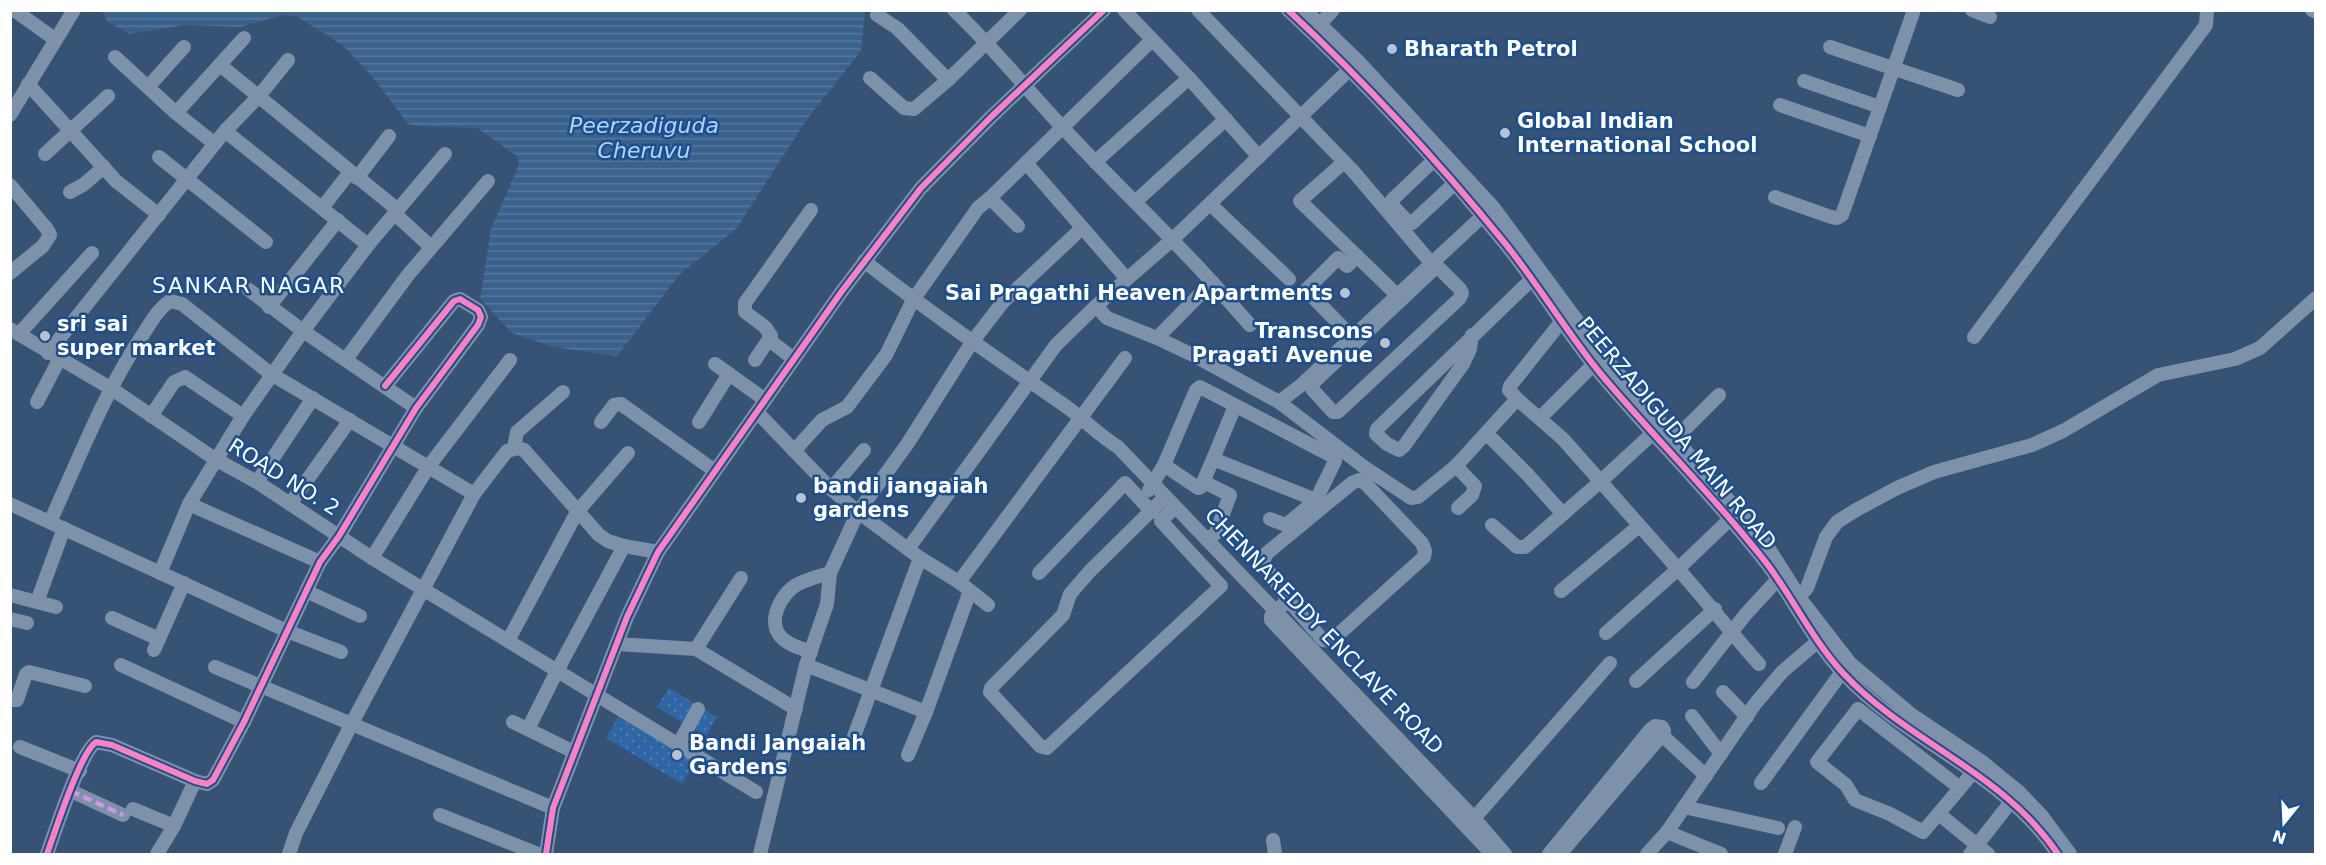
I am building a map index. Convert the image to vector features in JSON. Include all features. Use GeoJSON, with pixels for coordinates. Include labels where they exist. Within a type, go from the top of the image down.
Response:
{"type":"FeatureCollection","features":[{"type":"Feature","properties":{"kind":"street"},"geometry":{"type":"LineString","coordinates":[[14,10],[56,40]]}},
{"type":"Feature","properties":{"kind":"street"},"geometry":{"type":"LineString","coordinates":[[10,115],[74,10]]}},
{"type":"Feature","properties":{"kind":"street"},"geometry":{"type":"LineString","coordinates":[[954,10],[987,41],[1063,129],[1173,240],[1250,325]]}},
{"type":"Feature","properties":{"kind":"street"},"geometry":{"type":"LineString","coordinates":[[870,78],[908,109],[919,106],[1020,10]]}},
{"type":"Feature","properties":{"kind":"street"},"geometry":{"type":"LineString","coordinates":[[546,855],[553,808],[617,644],[658,552],[758,413],[764,399],[864,261],[932,174],[1104,10]]}},
{"type":"Feature","properties":{"kind":"street"},"geometry":{"type":"LineString","coordinates":[[1124,10],[1189,78],[1259,157]]}},
{"type":"Feature","properties":{"kind":"street"},"geometry":{"type":"LineString","coordinates":[[1198,10],[1344,162],[1436,266],[1460,289],[1459,299],[1338,412],[1333,412],[1312,389],[1314,382],[1434,269],[1436,266],[1487,211]]}},
{"type":"Feature","properties":{"kind":"street","name":"PEERZADIGUDA MAIN ROAD"},"geometry":{"type":"LineString","coordinates":[[1305,10],[1358,61],[1487,211],[1604,357],[1764,541],[1799,601],[1817,642],[1842,672],[1897,720],[2041,815],[2070,855]]}},
{"type":"Feature","properties":{"kind":"street"},"geometry":{"type":"LineString","coordinates":[[1319,25],[1333,10]]}},
{"type":"Feature","properties":{"kind":"street"},"geometry":{"type":"LineString","coordinates":[[1775,197],[1837,218],[1842,215],[1914,10]]}},
{"type":"Feature","properties":{"kind":"street"},"geometry":{"type":"LineString","coordinates":[[1972,10],[1990,17]]}},
{"type":"Feature","properties":{"kind":"street"},"geometry":{"type":"LineString","coordinates":[[1974,338],[2206,25],[2207,10]]}},
{"type":"Feature","properties":{"kind":"street","name":"PEERZADIGUDA MAIN ROAD"},"geometry":{"type":"LineString","coordinates":[[1288,11],[1349,70],[1454,184],[1487,211],[1561,322],[1594,364],[1730,519],[1850,663],[1912,715],[1982,761],[2015,796],[2058,855]]}},
{"type":"Feature","properties":{"kind":"street"},"geometry":{"type":"LineString","coordinates":[[877,15],[897,28],[948,80]]}},
{"type":"Feature","properties":{"kind":"street"},"geometry":{"type":"LineString","coordinates":[[176,113],[244,38]]}},
{"type":"Feature","properties":{"kind":"street"},"geometry":{"type":"LineString","coordinates":[[794,451],[822,420],[847,407],[886,355],[913,300],[978,208],[1027,164],[1152,40]]}},
{"type":"Feature","properties":{"kind":"street"},"geometry":{"type":"LineString","coordinates":[[148,87],[184,47]]}},
{"type":"Feature","properties":{"kind":"street"},"geometry":{"type":"LineString","coordinates":[[1830,47],[1958,90]]}},
{"type":"Feature","properties":{"kind":"street"},"geometry":{"type":"LineString","coordinates":[[115,57],[176,113],[215,144]]}},
{"type":"Feature","properties":{"kind":"street"},"geometry":{"type":"LineString","coordinates":[[37,402],[54,356],[225,131],[288,60]]}},
{"type":"Feature","properties":{"kind":"street"},"geometry":{"type":"LineString","coordinates":[[220,65],[354,175],[431,247]]}},
{"type":"Feature","properties":{"kind":"street"},"geometry":{"type":"LineString","coordinates":[[908,549],[1056,345],[1096,306],[1173,240],[1349,70]]}},
{"type":"Feature","properties":{"kind":"street"},"geometry":{"type":"LineString","coordinates":[[1095,162],[1189,78]]}},
{"type":"Feature","properties":{"kind":"street"},"geometry":{"type":"LineString","coordinates":[[1804,81],[1880,107]]}},
{"type":"Feature","properties":{"kind":"street"},"geometry":{"type":"LineString","coordinates":[[27,84],[116,181],[159,216]]}},
{"type":"Feature","properties":{"kind":"street"},"geometry":{"type":"LineString","coordinates":[[45,154],[108,96]]}},
{"type":"Feature","properties":{"kind":"street"},"geometry":{"type":"LineString","coordinates":[[1780,105],[1870,136]]}},
{"type":"Feature","properties":{"kind":"street"},"geometry":{"type":"LineString","coordinates":[[1135,202],[1226,119]]}},
{"type":"Feature","properties":{"kind":"street"},"geometry":{"type":"LineString","coordinates":[[225,131],[368,245]]}},
{"type":"Feature","properties":{"kind":"street"},"geometry":{"type":"LineString","coordinates":[[322,208],[389,136]]}},
{"type":"Feature","properties":{"kind":"street"},"geometry":{"type":"LineString","coordinates":[[160,573],[189,504],[215,459],[271,374],[368,245],[445,154]]}},
{"type":"Feature","properties":{"kind":"street"},"geometry":{"type":"LineString","coordinates":[[159,157],[266,242]]}},
{"type":"Feature","properties":{"kind":"street"},"geometry":{"type":"LineString","coordinates":[[1433,161],[1392,200],[1392,205],[1408,222],[1412,223],[1454,184]]}},
{"type":"Feature","properties":{"kind":"street"},"geometry":{"type":"LineString","coordinates":[[1344,162],[1300,201],[1398,296]]}},
{"type":"Feature","properties":{"kind":"street"},"geometry":{"type":"LineString","coordinates":[[1027,164],[1081,229],[1127,279]]}},
{"type":"Feature","properties":{"kind":"street"},"geometry":{"type":"LineString","coordinates":[[70,192],[83,185],[104,167]]}},
{"type":"Feature","properties":{"kind":"street"},"geometry":{"type":"LineString","coordinates":[[346,359],[408,274],[488,181]]}},
{"type":"Feature","properties":{"kind":"street"},"geometry":{"type":"LineString","coordinates":[[10,185],[50,235],[43,246],[10,273]]}},
{"type":"Feature","properties":{"kind":"street"},"geometry":{"type":"LineString","coordinates":[[990,198],[1018,226]]}},
{"type":"Feature","properties":{"kind":"street"},"geometry":{"type":"LineString","coordinates":[[1210,204],[1289,279]]}},
{"type":"Feature","properties":{"kind":"street"},"geometry":{"type":"LineString","coordinates":[[755,360],[769,340],[769,331],[749,316],[744,308],[745,303],[753,288],[811,210]]}},
{"type":"Feature","properties":{"kind":"street"},"geometry":{"type":"LineString","coordinates":[[269,307],[338,220]]}},
{"type":"Feature","properties":{"kind":"street"},"geometry":{"type":"LineString","coordinates":[[760,855],[808,658],[826,604],[830,573],[858,512],[908,443],[972,342],[1003,302],[1081,229]]}},
{"type":"Feature","properties":{"kind":"street"},"geometry":{"type":"LineString","coordinates":[[15,332],[92,253]]}},
{"type":"Feature","properties":{"kind":"street"},"geometry":{"type":"LineString","coordinates":[[1353,338],[1306,290],[1338,258],[1347,266],[1357,256]]}},
{"type":"Feature","properties":{"kind":"street","name":"CHENNAREDDY ENCLAVE ROAD"},"geometry":{"type":"LineString","coordinates":[[864,261],[913,300],[1082,418],[1108,441],[1112,454],[1151,488],[1164,509],[1238,578],[1470,822],[1505,855]]}},
{"type":"Feature","properties":{"kind":"street"},"geometry":{"type":"LineString","coordinates":[[1279,402],[1300,386],[1398,296],[1436,266]]}},
{"type":"Feature","properties":{"kind":"street"},"geometry":{"type":"LineString","coordinates":[[1472,335],[1470,349],[1463,364],[1404,446],[1399,450],[1387,444],[1376,434],[1377,429],[1472,335],[1532,279]]}},
{"type":"Feature","properties":{"kind":"street"},"geometry":{"type":"LineString","coordinates":[[1157,338],[1212,282]]}},
{"type":"Feature","properties":{"kind":"street"},"geometry":{"type":"LineString","coordinates":[[249,290],[269,307],[416,408]]}},
{"type":"Feature","properties":{"kind":"street"},"geometry":{"type":"LineString","coordinates":[[1799,601],[1807,588],[1826,537],[1837,522],[1856,510],[1934,472],[2014,450],[2053,436],[2102,410],[2158,375],[2235,359],[2260,348],[2316,298]]}},
{"type":"Feature","properties":{"kind":"street"},"geometry":{"type":"LineString","coordinates":[[47,855],[71,791],[93,744],[102,741],[195,781],[207,784],[213,780],[244,722],[321,562],[416,408],[478,325],[480,315],[465,301],[460,299],[454,301],[385,386]]}},
{"type":"Feature","properties":{"kind":"street"},"geometry":{"type":"LineString","coordinates":[[50,522],[112,389],[136,344],[158,312],[170,301],[182,304],[271,374],[474,494]]}},
{"type":"Feature","properties":{"kind":"street"},"geometry":{"type":"LineString","coordinates":[[1096,306],[1107,318],[1197,357],[1279,402],[1364,467],[1411,498],[1418,497],[1456,466],[1517,399]]}},
{"type":"Feature","properties":{"kind":"street"},"geometry":{"type":"LineString","coordinates":[[1561,322],[1509,390],[1540,418],[1601,481],[1714,609],[1732,634],[1759,664]]}},
{"type":"Feature","properties":{"kind":"street","name":"ROAD NO. 2"},"geometry":{"type":"LineString","coordinates":[[15,332],[112,389],[215,459],[257,482],[372,558],[756,792]]}},
{"type":"Feature","properties":{"kind":"street"},"geometry":{"type":"LineString","coordinates":[[769,340],[794,359]]}},
{"type":"Feature","properties":{"kind":"street"},"geometry":{"type":"LineString","coordinates":[[959,582],[1125,358]]}},
{"type":"Feature","properties":{"kind":"street"},"geometry":{"type":"LineString","coordinates":[[372,558],[429,466],[510,360]]}},
{"type":"Feature","properties":{"kind":"street"},"geometry":{"type":"LineString","coordinates":[[715,364],[764,399]]}},
{"type":"Feature","properties":{"kind":"street"},"geometry":{"type":"LineString","coordinates":[[1540,418],[1594,364]]}},
{"type":"Feature","properties":{"kind":"street"},"geometry":{"type":"LineString","coordinates":[[699,422],[729,374]]}},
{"type":"Feature","properties":{"kind":"street"},"geometry":{"type":"LineString","coordinates":[[151,416],[174,382],[186,377],[243,416]]}},
{"type":"Feature","properties":{"kind":"street"},"geometry":{"type":"LineString","coordinates":[[1151,488],[1164,465],[1198,387],[1334,457],[1335,461],[1316,500],[1286,525],[1270,519]]}},
{"type":"Feature","properties":{"kind":"street"},"geometry":{"type":"LineString","coordinates":[[514,448],[517,432],[562,392]]}},
{"type":"Feature","properties":{"kind":"street"},"geometry":{"type":"LineString","coordinates":[[1675,439],[1719,395]]}},
{"type":"Feature","properties":{"kind":"street"},"geometry":{"type":"LineString","coordinates":[[257,482],[313,398]]}},
{"type":"Feature","properties":{"kind":"street"},"geometry":{"type":"LineString","coordinates":[[601,422],[614,405],[621,404],[715,471]]}},
{"type":"Feature","properties":{"kind":"street"},"geometry":{"type":"LineString","coordinates":[[1164,465],[1198,488],[1204,482],[1235,406]]}},
{"type":"Feature","properties":{"kind":"street"},"geometry":{"type":"LineString","coordinates":[[758,413],[831,489],[858,512],[988,604]]}},
{"type":"Feature","properties":{"kind":"street"},"geometry":{"type":"LineString","coordinates":[[290,504],[350,420]]}},
{"type":"Feature","properties":{"kind":"street"},"geometry":{"type":"LineString","coordinates":[[1492,525],[1520,548],[1525,547],[1653,433]]}},
{"type":"Feature","properties":{"kind":"street"},"geometry":{"type":"LineString","coordinates":[[1487,434],[1563,514]]}},
{"type":"Feature","properties":{"kind":"street"},"geometry":{"type":"LineString","coordinates":[[289,855],[296,833],[352,723],[474,494],[507,451],[514,448],[524,450],[599,536],[624,546],[658,552]]}},
{"type":"Feature","properties":{"kind":"street"},"geometry":{"type":"LineString","coordinates":[[831,489],[864,450]]}},
{"type":"Feature","properties":{"kind":"street"},"geometry":{"type":"LineString","coordinates":[[508,641],[577,512],[628,453]]}},
{"type":"Feature","properties":{"kind":"street"},"geometry":{"type":"LineString","coordinates":[[1213,459],[1316,500]]}},
{"type":"Feature","properties":{"kind":"street"},"geometry":{"type":"LineString","coordinates":[[1456,466],[1475,486],[1472,495],[1458,508]]}},
{"type":"Feature","properties":{"kind":"street"},"geometry":{"type":"LineString","coordinates":[[1359,480],[1366,484],[1422,543],[1425,551],[1424,557],[1332,641],[1323,640],[1288,600],[1264,564],[1267,553],[1352,483],[1359,480]]}},
{"type":"Feature","properties":{"kind":"street"},"geometry":{"type":"LineString","coordinates":[[1204,482],[1230,495],[1216,533],[1207,540]]}},
{"type":"Feature","properties":{"kind":"street"},"geometry":{"type":"LineString","coordinates":[[1039,573],[1125,483],[1164,509],[1221,586],[1047,748],[1040,746],[990,692],[991,688],[1063,615],[1070,594],[1090,571],[1164,509]]}},
{"type":"Feature","properties":{"kind":"street"},"geometry":{"type":"LineString","coordinates":[[10,504],[287,631],[341,652]]}},
{"type":"Feature","properties":{"kind":"street"},"geometry":{"type":"LineString","coordinates":[[189,504],[321,562]]}},
{"type":"Feature","properties":{"kind":"street","name":"CHENNAREDDY ENCLAVE ROAD"},"geometry":{"type":"LineString","coordinates":[[1164,509],[1207,540],[1238,578]]}},
{"type":"Feature","properties":{"kind":"street"},"geometry":{"type":"LineString","coordinates":[[1606,633],[1730,519]]}},
{"type":"Feature","properties":{"kind":"street"},"geometry":{"type":"LineString","coordinates":[[1561,591],[1639,526]]}},
{"type":"Feature","properties":{"kind":"street"},"geometry":{"type":"LineString","coordinates":[[37,602],[64,528]]}},
{"type":"Feature","properties":{"kind":"street"},"geometry":{"type":"LineString","coordinates":[[528,729],[624,546]]}},
{"type":"Feature","properties":{"kind":"street"},"geometry":{"type":"LineString","coordinates":[[852,742],[920,558]]}},
{"type":"Feature","properties":{"kind":"street"},"geometry":{"type":"LineString","coordinates":[[830,573],[797,585],[789,590],[779,603],[775,625],[781,637],[808,658],[870,689],[926,712]]}},
{"type":"Feature","properties":{"kind":"street"},"geometry":{"type":"LineString","coordinates":[[696,649],[741,578]]}},
{"type":"Feature","properties":{"kind":"street"},"geometry":{"type":"LineString","coordinates":[[1693,682],[1745,615],[1778,579]]}},
{"type":"Feature","properties":{"kind":"street"},"geometry":{"type":"LineString","coordinates":[[112,618],[156,644],[184,583]]}},
{"type":"Feature","properties":{"kind":"street"},"geometry":{"type":"LineString","coordinates":[[908,755],[970,591]]}},
{"type":"Feature","properties":{"kind":"street"},"geometry":{"type":"LineString","coordinates":[[308,592],[360,616]]}},
{"type":"Feature","properties":{"kind":"street"},"geometry":{"type":"LineString","coordinates":[[10,595],[56,607]]}},
{"type":"Feature","properties":{"kind":"street"},"geometry":{"type":"LineString","coordinates":[[1273,615],[1288,600]]}},
{"type":"Feature","properties":{"kind":"street"},"geometry":{"type":"LineString","coordinates":[[1636,681],[1714,609]]}},
{"type":"Feature","properties":{"kind":"street"},"geometry":{"type":"LineString","coordinates":[[10,619],[27,623]]}},
{"type":"Feature","properties":{"kind":"street"},"geometry":{"type":"LineString","coordinates":[[1647,855],[1667,831],[1747,717],[1782,672],[1817,642]]}},
{"type":"Feature","properties":{"kind":"street"},"geometry":{"type":"LineString","coordinates":[[617,644],[696,649],[796,709]]}},
{"type":"Feature","properties":{"kind":"street"},"geometry":{"type":"LineString","coordinates":[[1470,822],[1610,663]]}},
{"type":"Feature","properties":{"kind":"street"},"geometry":{"type":"LineString","coordinates":[[121,665],[244,722]]}},
{"type":"Feature","properties":{"kind":"street"},"geometry":{"type":"LineString","coordinates":[[215,667],[553,808]]}},
{"type":"Feature","properties":{"kind":"street"},"geometry":{"type":"LineString","coordinates":[[10,700],[17,700],[26,674],[29,672],[85,686]]}},
{"type":"Feature","properties":{"kind":"street"},"geometry":{"type":"LineString","coordinates":[[1761,783],[1842,672]]}},
{"type":"Feature","properties":{"kind":"street"},"geometry":{"type":"LineString","coordinates":[[1723,692],[1747,717]]}},
{"type":"Feature","properties":{"kind":"street"},"geometry":{"type":"LineString","coordinates":[[678,745],[698,709]]}},
{"type":"Feature","properties":{"kind":"street"},"geometry":{"type":"LineString","coordinates":[[1960,788],[1858,709],[1816,762],[1846,785],[1855,800],[1890,814],[1923,832],[1960,788],[1974,771]]}},
{"type":"Feature","properties":{"kind":"street"},"geometry":{"type":"LineString","coordinates":[[1692,716],[1721,754]]}},
{"type":"Feature","properties":{"kind":"street"},"geometry":{"type":"LineString","coordinates":[[513,722],[574,752]]}},
{"type":"Feature","properties":{"kind":"street"},"geometry":{"type":"LineString","coordinates":[[1549,855],[1562,848],[1640,752],[1655,726],[1664,729],[1662,735],[1706,776]]}},
{"type":"Feature","properties":{"kind":"street"},"geometry":{"type":"LineString","coordinates":[[20,747],[80,771]]}},
{"type":"Feature","properties":{"kind":"street"},"geometry":{"type":"LineString","coordinates":[[157,855],[174,826],[195,781]]}},
{"type":"Feature","properties":{"kind":"street"},"geometry":{"type":"LineString","coordinates":[[71,791],[174,826]]}},
{"type":"Feature","properties":{"kind":"street"},"geometry":{"type":"LineString","coordinates":[[1945,819],[1979,852],[2015,796]]}},
{"type":"Feature","properties":{"kind":"street"},"geometry":{"type":"LineString","coordinates":[[1684,807],[1778,828]]}},
{"type":"Feature","properties":{"kind":"street"},"geometry":{"type":"LineString","coordinates":[[440,814],[538,855]]}},
{"type":"Feature","properties":{"kind":"street","name":"CHENNAREDDY ENCLAVE ROAD"},"geometry":{"type":"LineString","coordinates":[[1470,822],[1492,855]]}},
{"type":"Feature","properties":{"kind":"street"},"geometry":{"type":"LineString","coordinates":[[1785,855],[1795,827]]}},
{"type":"Feature","properties":{"kind":"street"},"geometry":{"type":"LineString","coordinates":[[1667,831],[1703,851],[1721,855]]}},
{"type":"Feature","properties":{"kind":"street"},"geometry":{"type":"LineString","coordinates":[[1273,840],[1275,855]]}},
{"type":"Feature","properties":{"kind":"shaded area"},"geometry":{"type":"Polygon","coordinates":[[[669,688],[717,717],[706,736],[657,707],[669,688]]]}},
{"type":"Feature","properties":{"kind":"shaded area"},"geometry":{"type":"Polygon","coordinates":[[[618,717],[695,762],[682,784],[606,738],[618,717]]]}},
{"type":"Feature","properties":{"kind":"water","name":"Peerzadiguda Cheruvu"},"geometry":{"type":"Polygon","coordinates":[[[102,10],[865,11],[861,51],[807,119],[737,228],[679,275],[617,356],[554,347],[512,333],[480,299],[491,229],[519,164],[517,156],[477,128],[408,124],[371,75],[341,44],[296,16],[283,15],[240,27],[185,25],[129,34],[107,21],[102,10]]]}},
{"type":"Feature","properties":{"kind":"marked path"},"geometry":{"type":"LineString","coordinates":[[71,791],[123,815]]}},
{"type":"Feature","properties":{"kind":"cycle path"},"geometry":{"type":"LineString","coordinates":[[546,854],[553,808],[627,617],[658,552],[842,291],[921,188],[991,117],[1104,10]]}},
{"type":"Feature","properties":{"kind":"cycle path"},"geometry":{"type":"LineString","coordinates":[[1288,10],[1373,94],[1479,212],[1516,258],[1600,373],[1765,561],[1816,639],[1843,673],[1869,698],[1896,719],[2010,800],[2035,825],[2058,854]]}},
{"type":"Feature","properties":{"kind":"cycle path"},"geometry":{"type":"LineString","coordinates":[[47,854],[76,776],[96,742],[112,745],[195,781],[207,784],[213,780],[244,722],[320,562],[339,536],[416,408],[478,325],[481,317],[478,310],[460,299],[454,301],[385,386]]}},
{"type":"Feature","properties":{"kind":"place","name":"Bharath Petrol"},"geometry":{"type":"Point","coordinates":[1392,49]}},
{"type":"Feature","properties":{"kind":"place","name":"Global Indian International School"},"geometry":{"type":"Point","coordinates":[1505,133]}},
{"type":"Feature","properties":{"kind":"place","name":"Sai Pragathi Heaven Apartments"},"geometry":{"type":"Point","coordinates":[1345,293]}},
{"type":"Feature","properties":{"kind":"place","name":"sri sai super market"},"geometry":{"type":"Point","coordinates":[45,336]}},
{"type":"Feature","properties":{"kind":"place","name":"Transcons Pragati Avenue"},"geometry":{"type":"Point","coordinates":[1385,343]}},
{"type":"Feature","properties":{"kind":"place","name":"bandi jangaiah gardens"},"geometry":{"type":"Point","coordinates":[801,498]}},
{"type":"Feature","properties":{"kind":"place","name":"Bandi Jangaiah Gardens"},"geometry":{"type":"Point","coordinates":[677,755]}},
{"type":"Feature","properties":{"kind":"district","name":"SANKAR NAGAR"},"geometry":{"type":"Point","coordinates":[249,285]}}]}
